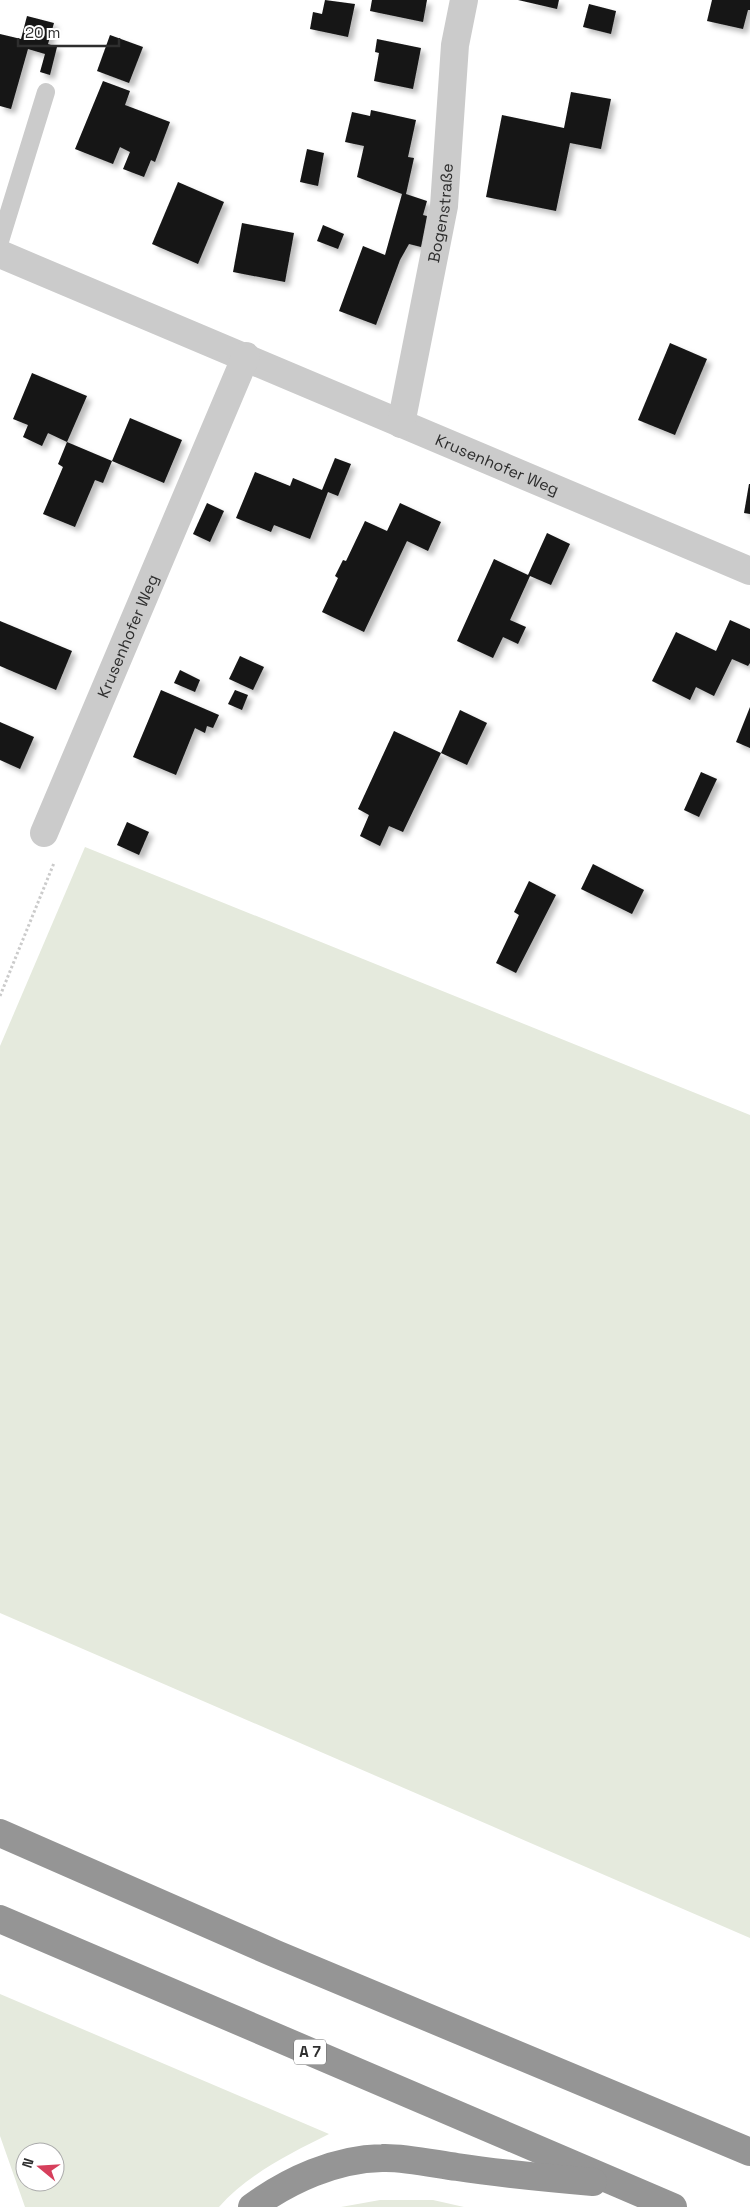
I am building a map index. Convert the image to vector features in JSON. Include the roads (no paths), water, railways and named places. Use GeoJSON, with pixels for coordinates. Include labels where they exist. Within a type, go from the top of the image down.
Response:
{"type":"FeatureCollection","features":[{"type":"Feature","properties":{"kind":"highway"},"geometry":{"type":"LineString","coordinates":[[0,1833],[276,1954],[750,2152]]}},
{"type":"Feature","properties":{"kind":"highway","name":"A 7"},"geometry":{"type":"LineString","coordinates":[[0,1919],[673,2207]]}},
{"type":"Feature","properties":{"kind":"highway"},"geometry":{"type":"LineString","coordinates":[[252,2207],[274,2191],[306,2176],[344,2163],[383,2158],[499,2173],[619,2185]]}},
{"type":"Feature","properties":{"kind":"street","name":"Bogenstraße"},"geometry":{"type":"LineString","coordinates":[[401,424],[444,206],[455,45],[464,0]]}},
{"type":"Feature","properties":{"kind":"street","name":"Krusenhofer Weg"},"geometry":{"type":"LineString","coordinates":[[0,254],[246,356],[401,424],[750,571]]}},
{"type":"Feature","properties":{"kind":"street","name":"Krusenhofer Weg"},"geometry":{"type":"LineString","coordinates":[[44,833],[246,356]]}},
{"type":"Feature","properties":{"kind":"lane"},"geometry":{"type":"LineString","coordinates":[[0,241],[46,92]]}}]}
